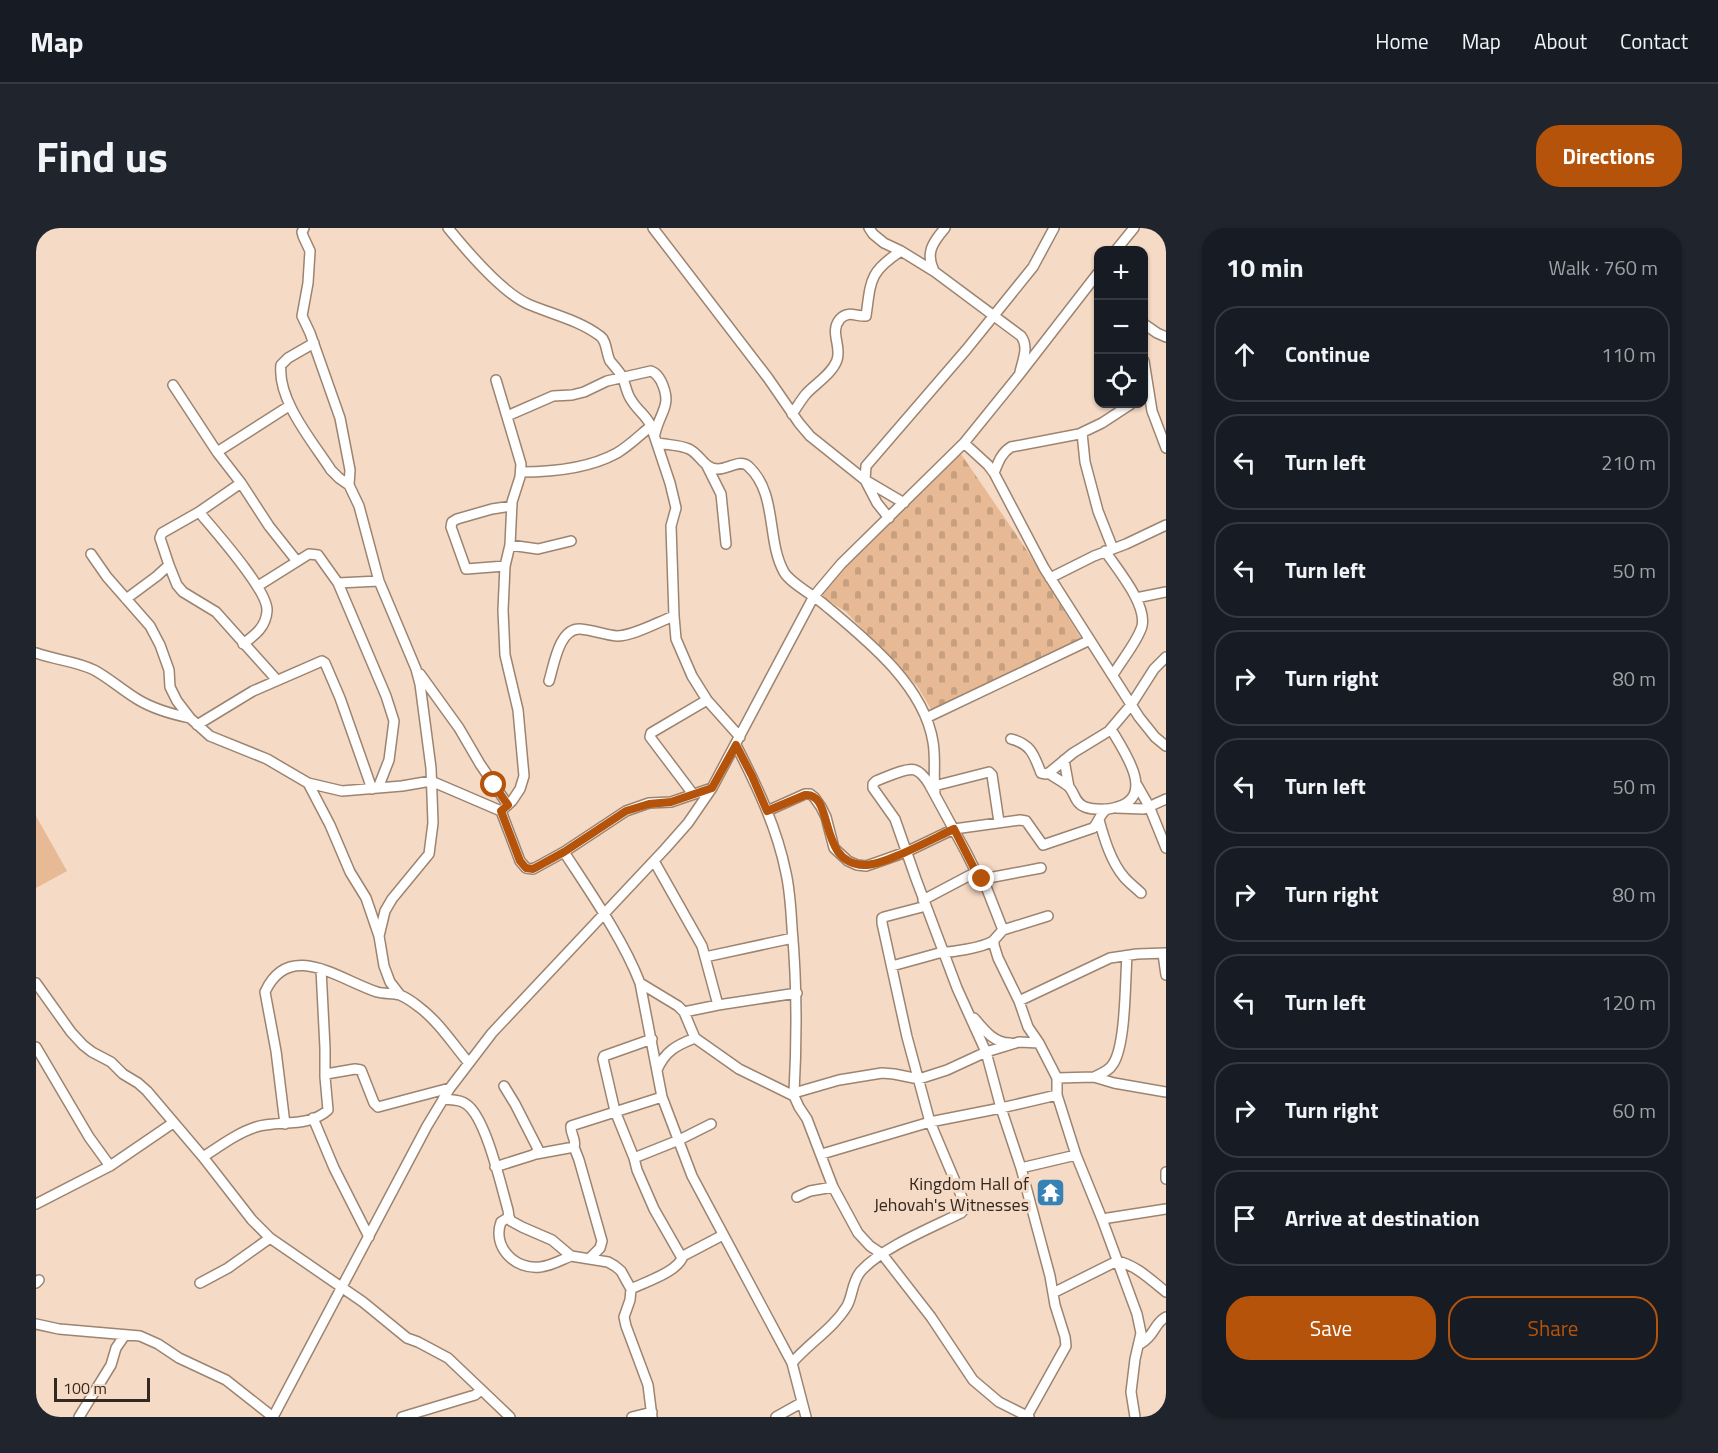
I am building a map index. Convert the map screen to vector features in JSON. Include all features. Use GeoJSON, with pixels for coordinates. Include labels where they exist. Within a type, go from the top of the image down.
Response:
{"type":"FeatureCollection","features":[{"type":"Feature","properties":{"kind":"street"},"geometry":{"type":"LineString","coordinates":[[304,228],[303,236],[310,251],[308,283],[302,316],[314,343],[340,418],[350,470],[349,485],[359,506],[379,581],[416,669],[459,729],[504,808],[520,861],[526,868],[533,869],[564,852],[626,811],[649,804],[671,802],[712,788]]}},
{"type":"Feature","properties":{"kind":"street"},"geometry":{"type":"LineString","coordinates":[[448,228],[502,287],[526,303],[578,323],[601,336],[610,360],[622,376],[629,397],[647,418],[655,435],[676,508],[671,526],[676,639],[692,676],[738,741],[767,811],[786,871],[797,993],[794,1094],[822,1154],[833,1187],[858,1233],[870,1246],[882,1254],[931,1317],[973,1380],[999,1402],[1028,1416],[1066,1346],[1065,1337],[1021,1168],[1001,1108],[986,1052],[957,988],[895,819],[873,788],[876,781],[908,770],[915,770],[935,790],[979,875],[1003,930]]}},
{"type":"Feature","properties":{"kind":"street"},"geometry":{"type":"LineString","coordinates":[[653,228],[810,436],[865,480],[904,503]]}},
{"type":"Feature","properties":{"kind":"street"},"geometry":{"type":"LineString","coordinates":[[869,228],[884,243],[935,272],[1021,336],[1026,343],[1020,375]]}},
{"type":"Feature","properties":{"kind":"street"},"geometry":{"type":"LineString","coordinates":[[935,272],[930,262],[930,255],[935,241],[945,228]]}},
{"type":"Feature","properties":{"kind":"street"},"geometry":{"type":"LineString","coordinates":[[889,518],[877,503],[865,480],[866,466],[1034,267],[1054,228]]}},
{"type":"Feature","properties":{"kind":"street"},"geometry":{"type":"LineString","coordinates":[[1119,246],[1134,228]]}},
{"type":"Feature","properties":{"kind":"street"},"geometry":{"type":"LineString","coordinates":[[792,414],[805,395],[837,360],[834,331],[838,321],[850,314],[866,316],[870,287],[875,272],[901,251]]}},
{"type":"Feature","properties":{"kind":"street"},"geometry":{"type":"LineString","coordinates":[[36,1324],[59,1329],[140,1336],[158,1344],[178,1358],[226,1380],[273,1417],[443,1099],[468,1062],[503,1020],[688,823],[712,788],[814,596],[832,573],[964,443],[1020,375],[1094,278]]}},
{"type":"Feature","properties":{"kind":"street"},"geometry":{"type":"LineString","coordinates":[[1089,285],[1094,289]]}},
{"type":"Feature","properties":{"kind":"street"},"geometry":{"type":"LineString","coordinates":[[1148,327],[1166,337]]}},
{"type":"Feature","properties":{"kind":"street"},"geometry":{"type":"LineString","coordinates":[[314,343],[280,365],[284,393],[289,406],[331,470],[349,485]]}},
{"type":"Feature","properties":{"kind":"street"},"geometry":{"type":"LineString","coordinates":[[507,417],[553,396],[584,392],[622,376],[628,377],[651,371],[658,376],[666,393],[667,399],[655,435],[594,462],[552,472],[520,472]]}},
{"type":"Feature","properties":{"kind":"street"},"geometry":{"type":"LineString","coordinates":[[496,380],[521,464],[512,502],[503,610],[505,655],[518,710],[524,776],[520,789],[504,808]]}},
{"type":"Feature","properties":{"kind":"street"},"geometry":{"type":"LineString","coordinates":[[173,385],[269,526],[296,560]]}},
{"type":"Feature","properties":{"kind":"street"},"geometry":{"type":"LineString","coordinates":[[1148,401],[1166,448]]}},
{"type":"Feature","properties":{"kind":"street"},"geometry":{"type":"LineString","coordinates":[[217,452],[289,406]]}},
{"type":"Feature","properties":{"kind":"street"},"geometry":{"type":"LineString","coordinates":[[994,473],[1002,454],[1011,447],[1082,433],[1125,408]]}},
{"type":"Feature","properties":{"kind":"street"},"geometry":{"type":"LineString","coordinates":[[1082,433],[1085,462],[1109,550],[1136,598],[1142,620],[1141,630],[1113,675]]}},
{"type":"Feature","properties":{"kind":"street"},"geometry":{"type":"LineString","coordinates":[[655,435],[692,450],[707,466],[722,494],[726,544]]}},
{"type":"Feature","properties":{"kind":"street"},"geometry":{"type":"LineString","coordinates":[[964,443],[994,473],[1050,578],[1131,705],[1148,729],[1166,746]]}},
{"type":"Feature","properties":{"kind":"street"},"geometry":{"type":"LineString","coordinates":[[707,466],[718,469],[741,463],[747,465],[766,493],[777,556],[784,573],[867,642],[917,697],[928,717],[934,749],[935,790]]}},
{"type":"Feature","properties":{"kind":"street"},"geometry":{"type":"LineString","coordinates":[[241,483],[160,535],[160,538],[177,585],[183,592],[216,612],[276,680]]}},
{"type":"Feature","properties":{"kind":"street"},"geometry":{"type":"LineString","coordinates":[[505,566],[466,569],[451,527],[452,522],[456,519],[512,506]]}},
{"type":"Feature","properties":{"kind":"street"},"geometry":{"type":"LineString","coordinates":[[199,512],[258,586],[267,604],[267,613],[258,633],[243,644]]}},
{"type":"Feature","properties":{"kind":"street"},"geometry":{"type":"LineString","coordinates":[[1050,578],[1166,525]]}},
{"type":"Feature","properties":{"kind":"street"},"geometry":{"type":"LineString","coordinates":[[510,545],[538,549],[571,541]]}},
{"type":"Feature","properties":{"kind":"street"},"geometry":{"type":"LineString","coordinates":[[91,554],[107,577],[150,626],[169,670],[170,687],[177,701],[189,718],[210,736],[267,759],[308,783],[342,791],[431,781],[504,808]]}},
{"type":"Feature","properties":{"kind":"street"},"geometry":{"type":"LineString","coordinates":[[258,586],[296,560],[309,554],[318,555],[338,583],[386,696],[394,721],[388,760],[375,788]]}},
{"type":"Feature","properties":{"kind":"street"},"geometry":{"type":"LineString","coordinates":[[126,599],[169,565]]}},
{"type":"Feature","properties":{"kind":"street"},"geometry":{"type":"LineString","coordinates":[[338,583],[379,581]]}},
{"type":"Feature","properties":{"kind":"street"},"geometry":{"type":"LineString","coordinates":[[1136,598],[1166,592]]}},
{"type":"Feature","properties":{"kind":"street"},"geometry":{"type":"LineString","coordinates":[[549,681],[561,641],[573,630],[580,629],[619,636],[674,616]]}},
{"type":"Feature","properties":{"kind":"street"},"geometry":{"type":"LineString","coordinates":[[928,717],[1090,640]]}},
{"type":"Feature","properties":{"kind":"street"},"geometry":{"type":"LineString","coordinates":[[36,653],[79,663],[97,671],[157,709],[189,718]]}},
{"type":"Feature","properties":{"kind":"street"},"geometry":{"type":"LineString","coordinates":[[1048,773],[1111,729],[1131,705],[1154,669],[1166,657]]}},
{"type":"Feature","properties":{"kind":"street"},"geometry":{"type":"LineString","coordinates":[[197,725],[253,691],[320,660],[325,663],[375,788]]}},
{"type":"Feature","properties":{"kind":"street"},"geometry":{"type":"LineString","coordinates":[[379,936],[385,911],[392,899],[429,854],[433,824],[431,768],[416,669]]}},
{"type":"Feature","properties":{"kind":"street"},"geometry":{"type":"LineString","coordinates":[[693,794],[650,738],[656,730],[707,700]]}},
{"type":"Feature","properties":{"kind":"street"},"geometry":{"type":"LineString","coordinates":[[767,811],[810,794],[826,817],[834,848],[848,861],[866,866],[906,852],[954,829],[999,822],[1023,820],[1043,845],[1093,828],[1103,811],[1121,806],[1131,799],[1137,789],[1133,769],[1111,729]]}},
{"type":"Feature","properties":{"kind":"street"},"geometry":{"type":"LineString","coordinates":[[1011,739],[1028,747],[1041,773],[1048,773],[1069,787]]}},
{"type":"Feature","properties":{"kind":"street"},"geometry":{"type":"LineString","coordinates":[[1064,760],[1069,787],[1076,801],[1085,807],[1144,809],[1166,799]]}},
{"type":"Feature","properties":{"kind":"street"},"geometry":{"type":"LineString","coordinates":[[935,790],[987,772],[991,773],[999,822]]}},
{"type":"Feature","properties":{"kind":"street"},"geometry":{"type":"LineString","coordinates":[[308,783],[330,825],[350,872],[366,898],[379,936],[384,966],[390,982],[400,996]]}},
{"type":"Feature","properties":{"kind":"street"},"geometry":{"type":"LineString","coordinates":[[1137,785],[1149,806],[1166,848]]}},
{"type":"Feature","properties":{"kind":"street"},"geometry":{"type":"LineString","coordinates":[[1099,820],[1117,867],[1125,879],[1142,893]]}},
{"type":"Feature","properties":{"kind":"street"},"geometry":{"type":"LineString","coordinates":[[564,852],[604,914],[635,970],[652,1039],[662,1097],[692,1176],[792,1363],[806,1417]]}},
{"type":"Feature","properties":{"kind":"street"},"geometry":{"type":"LineString","coordinates":[[654,861],[697,937],[718,1005]]}},
{"type":"Feature","properties":{"kind":"street"},"geometry":{"type":"LineString","coordinates":[[792,1363],[845,1309],[857,1276],[882,1254],[961,1213],[966,1207],[930,1122],[908,1037],[882,918],[925,903],[979,875],[1041,868]]}},
{"type":"Feature","properties":{"kind":"street"},"geometry":{"type":"LineString","coordinates":[[892,966],[966,949],[994,940],[1003,930],[1048,916]]}},
{"type":"Feature","properties":{"kind":"street"},"geometry":{"type":"LineString","coordinates":[[705,957],[793,938]]}},
{"type":"Feature","properties":{"kind":"street"},"geometry":{"type":"LineString","coordinates":[[994,940],[998,958],[1019,1001],[1028,1027],[1058,1078],[1057,1095],[1076,1155],[1137,1314],[1141,1333],[1131,1392],[1136,1417]]}},
{"type":"Feature","properties":{"kind":"street"},"geometry":{"type":"LineString","coordinates":[[1019,1001],[1110,958],[1164,954],[1166,975]]}},
{"type":"Feature","properties":{"kind":"street"},"geometry":{"type":"LineString","coordinates":[[1094,1077],[1108,1070],[1115,1062],[1119,1052],[1127,956]]}},
{"type":"Feature","properties":{"kind":"street"},"geometry":{"type":"LineString","coordinates":[[285,1124],[276,1051],[265,992],[276,975],[287,968],[313,967],[378,992],[400,996],[421,1008],[468,1062]]}},
{"type":"Feature","properties":{"kind":"street"},"geometry":{"type":"LineString","coordinates":[[203,1157],[249,1129],[313,1118],[328,1110],[321,969]]}},
{"type":"Feature","properties":{"kind":"street"},"geometry":{"type":"LineString","coordinates":[[640,983],[671,1001],[684,1012],[695,1038],[739,1069],[794,1094],[839,1080],[882,1073],[919,1079],[947,1071],[986,1052],[1019,1042]]}},
{"type":"Feature","properties":{"kind":"street"},"geometry":{"type":"LineString","coordinates":[[36,984],[83,1045],[111,1062],[123,1074],[138,1083],[203,1157],[252,1220],[270,1238],[379,1314],[407,1338],[448,1358],[510,1417]]}},
{"type":"Feature","properties":{"kind":"street"},"geometry":{"type":"LineString","coordinates":[[957,988],[976,1020],[992,1037],[1003,1043],[1039,1043]]}},
{"type":"Feature","properties":{"kind":"street"},"geometry":{"type":"LineString","coordinates":[[684,1012],[797,993]]}},
{"type":"Feature","properties":{"kind":"street"},"geometry":{"type":"LineString","coordinates":[[657,1070],[666,1054],[674,1047],[695,1038]]}},
{"type":"Feature","properties":{"kind":"street"},"geometry":{"type":"LineString","coordinates":[[652,1039],[604,1056],[615,1111],[637,1170],[651,1204],[682,1258]]}},
{"type":"Feature","properties":{"kind":"street"},"geometry":{"type":"LineString","coordinates":[[36,1047],[89,1137],[110,1166]]}},
{"type":"Feature","properties":{"kind":"street"},"geometry":{"type":"LineString","coordinates":[[326,1074],[360,1070],[374,1103],[378,1107],[450,1088]]}},
{"type":"Feature","properties":{"kind":"street"},"geometry":{"type":"LineString","coordinates":[[1058,1078],[1094,1077],[1166,1092]]}},
{"type":"Feature","properties":{"kind":"street"},"geometry":{"type":"LineString","coordinates":[[504,1086],[537,1146],[536,1154]]}},
{"type":"Feature","properties":{"kind":"street"},"geometry":{"type":"LineString","coordinates":[[822,1154],[930,1122],[1057,1095]]}},
{"type":"Feature","properties":{"kind":"street"},"geometry":{"type":"LineString","coordinates":[[589,1259],[600,1248],[602,1241],[574,1147],[576,1143],[571,1126],[662,1097]]}},
{"type":"Feature","properties":{"kind":"street"},"geometry":{"type":"LineString","coordinates":[[443,1099],[461,1101],[471,1108],[481,1124],[509,1217],[522,1227],[552,1240],[571,1256],[608,1262],[621,1271],[631,1289],[624,1317],[648,1386],[652,1414],[632,1417]]}},
{"type":"Feature","properties":{"kind":"street"},"geometry":{"type":"LineString","coordinates":[[313,1118],[334,1168],[369,1237]]}},
{"type":"Feature","properties":{"kind":"street"},"geometry":{"type":"LineString","coordinates":[[36,1204],[110,1166],[172,1123]]}},
{"type":"Feature","properties":{"kind":"street"},"geometry":{"type":"LineString","coordinates":[[634,1158],[711,1124]]}},
{"type":"Feature","properties":{"kind":"street"},"geometry":{"type":"LineString","coordinates":[[495,1167],[536,1154],[574,1147]]}},
{"type":"Feature","properties":{"kind":"street"},"geometry":{"type":"LineString","coordinates":[[1021,1168],[1076,1155]]}},
{"type":"Feature","properties":{"kind":"street"},"geometry":{"type":"LineString","coordinates":[[1166,1172],[1166,1179]]}},
{"type":"Feature","properties":{"kind":"street"},"geometry":{"type":"LineString","coordinates":[[797,1197],[810,1191],[833,1187]]}},
{"type":"Feature","properties":{"kind":"street"},"geometry":{"type":"LineString","coordinates":[[1102,1219],[1166,1209]]}},
{"type":"Feature","properties":{"kind":"street"},"geometry":{"type":"LineString","coordinates":[[509,1217],[501,1222],[498,1237],[507,1255],[516,1261],[529,1267],[539,1268],[571,1256]]}},
{"type":"Feature","properties":{"kind":"street"},"geometry":{"type":"LineString","coordinates":[[631,1289],[670,1271],[681,1262],[682,1258],[723,1235]]}},
{"type":"Feature","properties":{"kind":"street"},"geometry":{"type":"LineString","coordinates":[[200,1283],[228,1268],[270,1238]]}},
{"type":"Feature","properties":{"kind":"street"},"geometry":{"type":"LineString","coordinates":[[1053,1293],[1117,1261],[1124,1262],[1140,1272],[1166,1292]]}},
{"type":"Feature","properties":{"kind":"street"},"geometry":{"type":"LineString","coordinates":[[1140,1344],[1148,1339],[1159,1322],[1166,1317]]}},
{"type":"Feature","properties":{"kind":"street"},"geometry":{"type":"LineString","coordinates":[[79,1417],[111,1365],[116,1348],[125,1335]]}},
{"type":"Feature","properties":{"kind":"street"},"geometry":{"type":"LineString","coordinates":[[402,1417],[475,1395],[481,1390]]}},
{"type":"Feature","properties":{"kind":"street"},"geometry":{"type":"LineString","coordinates":[[776,1417],[801,1403]]}},
{"type":"Feature","properties":{"kind":"green space"},"geometry":{"type":"Polygon","coordinates":[[[961,454],[1028,552],[1082,640],[932,711],[918,687],[845,611],[825,599],[822,593],[854,558],[961,454]]]}},
{"type":"Feature","properties":{"kind":"green space"},"geometry":{"type":"Polygon","coordinates":[[[36,816],[67,871],[36,888],[36,816]]]}},
{"type":"Feature","properties":{"kind":"place","name":"Kingdom Hall of Jehovah's Witnesses"},"geometry":{"type":"Point","coordinates":[1050,1193]}},
{"type":"Feature","properties":{"kind":"route"},"geometry":{"type":"LineString","coordinates":[[494,785],[508,805],[501,811],[520,861],[526,868],[533,869],[564,852],[626,811],[649,804],[671,802],[712,788],[736,745],[767,811],[810,794],[826,817],[834,848],[848,861],[866,866],[906,852],[954,829],[970,862],[982,879]]}}]}
